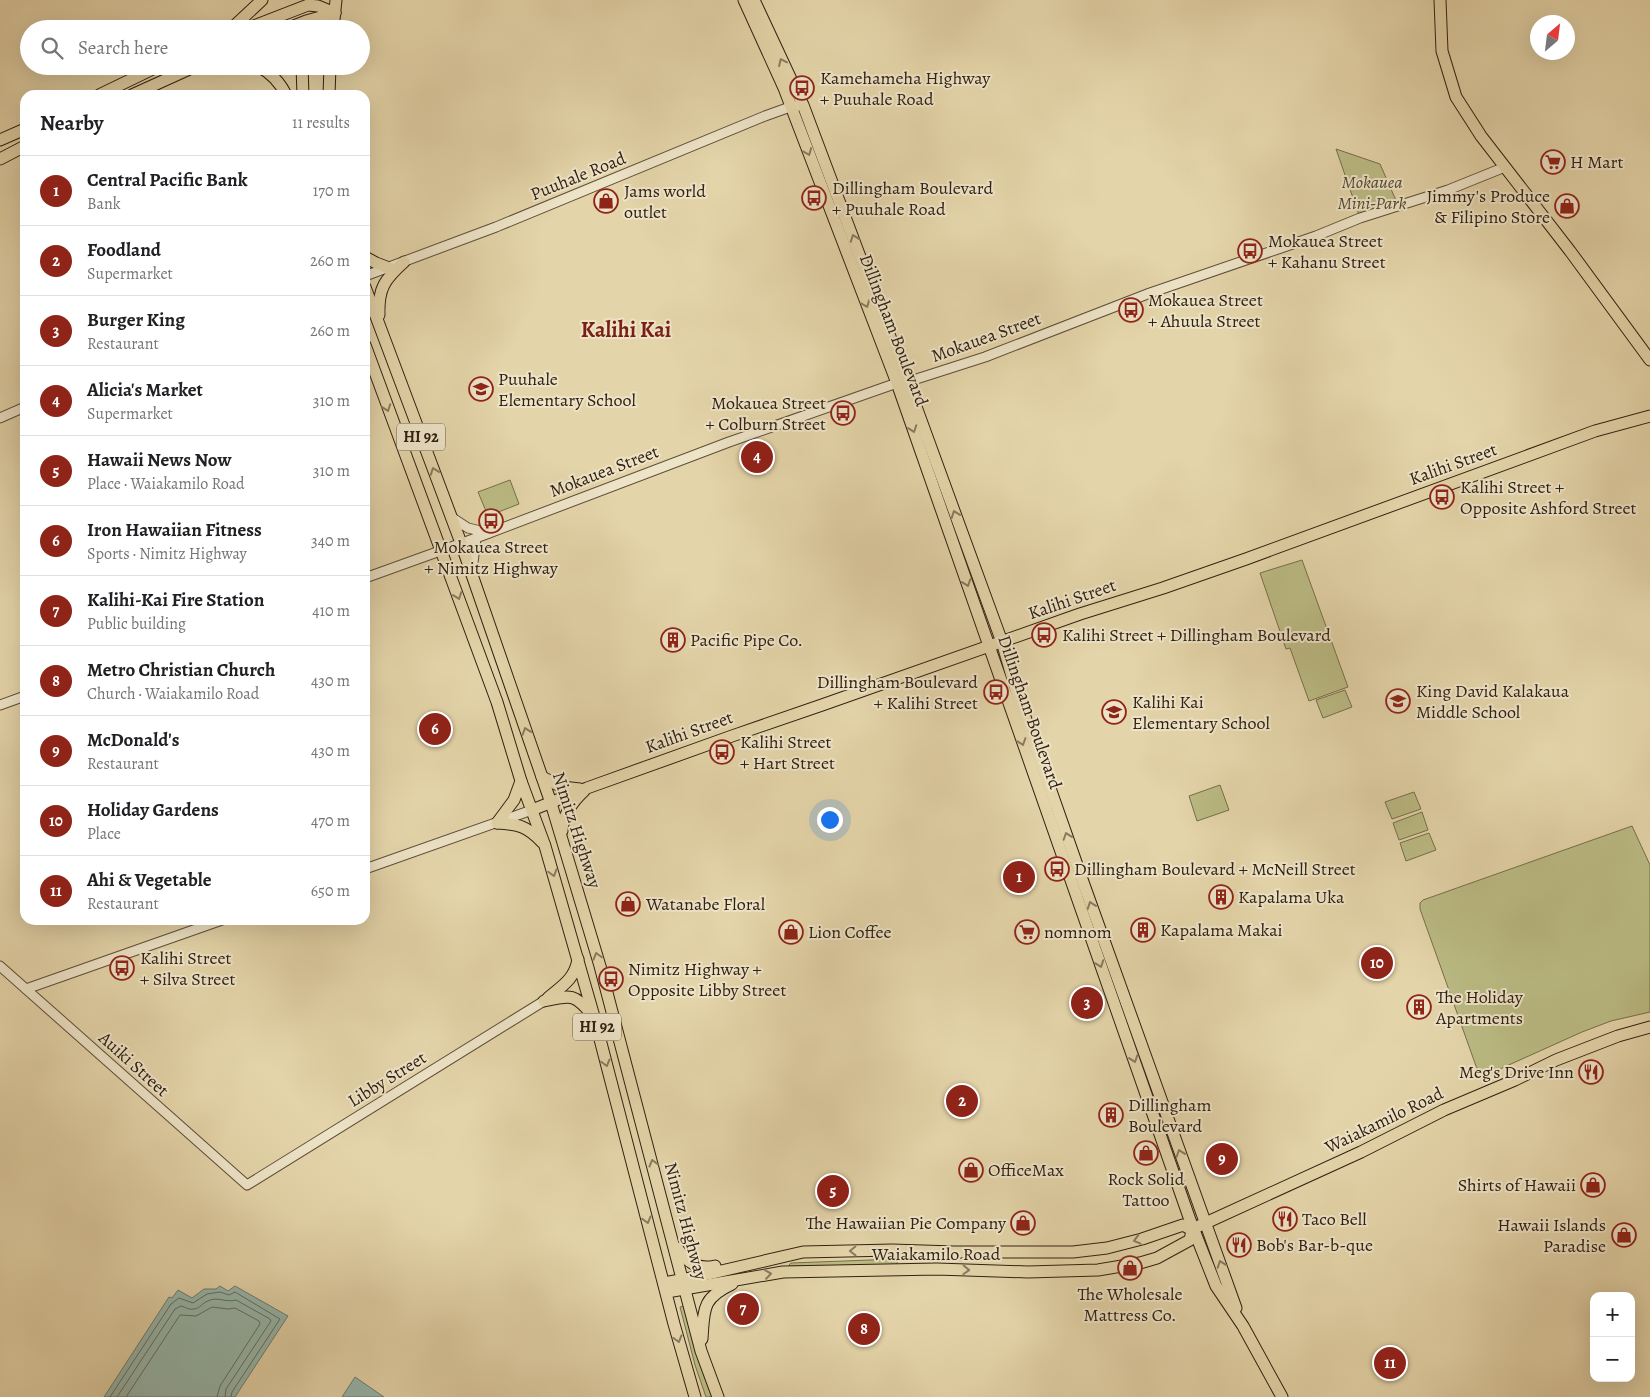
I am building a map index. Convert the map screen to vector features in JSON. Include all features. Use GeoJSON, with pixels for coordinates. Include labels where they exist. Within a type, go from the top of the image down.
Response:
{"type":"FeatureCollection","features":[{"type":"Feature","properties":{"kind":"main road"},"geometry":{"type":"LineString","coordinates":[[240,20],[262,0]]}},
{"type":"Feature","properties":{"kind":"main road"},"geometry":{"type":"LineString","coordinates":[[334,20],[336,0]]}},
{"type":"Feature","properties":{"kind":"main road","name":"Dillingham Boulevard"},"geometry":{"type":"LineString","coordinates":[[744,0],[790,107],[902,383],[1002,642],[1024,714],[1242,1326]]}},
{"type":"Feature","properties":{"kind":"main road","name":"Dillingham Boulevard"},"geometry":{"type":"LineString","coordinates":[[754,0],[803,105],[902,383],[1056,842],[1193,1229],[1216,1286],[1242,1326],[1282,1397]]}},
{"type":"Feature","properties":{"kind":"main road"},"geometry":{"type":"LineString","coordinates":[[1440,0],[1442,51],[1456,97],[1468,117],[1570,250],[1650,360]]}},
{"type":"Feature","properties":{"kind":"main road"},"geometry":{"type":"LineString","coordinates":[[267,20],[308,2],[335,13]]}},
{"type":"Feature","properties":{"kind":"main road"},"geometry":{"type":"LineString","coordinates":[[306,20],[308,2]]}},
{"type":"Feature","properties":{"kind":"main road"},"geometry":{"type":"LineString","coordinates":[[318,20],[335,13]]}},
{"type":"Feature","properties":{"kind":"main road"},"geometry":{"type":"LineString","coordinates":[[109,90],[140,75]]}},
{"type":"Feature","properties":{"kind":"main road"},"geometry":{"type":"LineString","coordinates":[[143,90],[176,75]]}},
{"type":"Feature","properties":{"kind":"main road"},"geometry":{"type":"LineString","coordinates":[[271,75],[277,80],[283,90]]}},
{"type":"Feature","properties":{"kind":"main road"},"geometry":{"type":"LineString","coordinates":[[302,75],[303,90]]}},
{"type":"Feature","properties":{"kind":"main road"},"geometry":{"type":"LineString","coordinates":[[329,90],[330,75]]}},
{"type":"Feature","properties":{"kind":"main road"},"geometry":{"type":"LineString","coordinates":[[0,140],[20,131]]}},
{"type":"Feature","properties":{"kind":"main road"},"geometry":{"type":"LineString","coordinates":[[0,159],[20,149]]}},
{"type":"Feature","properties":{"kind":"main road"},"geometry":{"type":"LineString","coordinates":[[370,259],[389,268]]}},
{"type":"Feature","properties":{"kind":"main road"},"geometry":{"type":"LineString","coordinates":[[379,324],[378,300],[382,286],[392,272],[404,262]]}},
{"type":"Feature","properties":{"kind":"main road","name":"Nimitz Highway"},"geometry":{"type":"LineString","coordinates":[[370,300],[461,543],[562,836],[600,966],[685,1284],[701,1351],[718,1397]]}},
{"type":"Feature","properties":{"kind":"main road","name":"Nimitz Highway"},"geometry":{"type":"LineString","coordinates":[[370,360],[497,702],[545,846],[595,1020],[666,1287],[674,1324],[695,1397]]}},
{"type":"Feature","properties":{"kind":"main road","name":"Kalihi Street"},"geometry":{"type":"LineString","coordinates":[[532,810],[587,788],[989,645],[1246,559],[1595,431],[1650,416]]}},
{"type":"Feature","properties":{"kind":"main road"},"geometry":{"type":"LineString","coordinates":[[542,777],[562,787],[571,789],[587,788]]}},
{"type":"Feature","properties":{"kind":"main road"},"geometry":{"type":"LineString","coordinates":[[497,823],[514,800],[522,781]]}},
{"type":"Feature","properties":{"kind":"main road"},"geometry":{"type":"LineString","coordinates":[[562,836],[562,822],[565,815],[587,788]]}},
{"type":"Feature","properties":{"kind":"main road"},"geometry":{"type":"LineString","coordinates":[[497,823],[514,824],[524,827],[533,832],[545,846]]}},
{"type":"Feature","properties":{"kind":"main road"},"geometry":{"type":"LineString","coordinates":[[544,1001],[571,978],[577,970],[578,958]]}},
{"type":"Feature","properties":{"kind":"main road"},"geometry":{"type":"LineString","coordinates":[[544,1001],[564,996],[569,997],[584,1004],[595,1020]]}},
{"type":"Feature","properties":{"kind":"main road","name":"Waiakamilo Road"},"geometry":{"type":"LineString","coordinates":[[685,1284],[748,1264],[803,1252],[892,1250],[1073,1252],[1108,1248],[1183,1225],[1193,1229],[1361,1152],[1444,1110],[1515,1080],[1556,1060],[1618,1036],[1650,1027]]}},
{"type":"Feature","properties":{"kind":"main road","name":"Waiakamilo Road"},"geometry":{"type":"LineString","coordinates":[[666,1287],[783,1272],[937,1269],[1028,1272],[1098,1270],[1140,1263],[1157,1258],[1190,1240],[1193,1229]]}},
{"type":"Feature","properties":{"kind":"main road"},"geometry":{"type":"LineString","coordinates":[[674,1244],[685,1258],[702,1268],[727,1263],[748,1264]]}},
{"type":"Feature","properties":{"kind":"main road"},"geometry":{"type":"LineString","coordinates":[[701,1351],[704,1310],[711,1298],[721,1289],[747,1277]]}},
{"type":"Feature","properties":{"kind":"street","name":"Puuhale Road"},"geometry":{"type":"LineString","coordinates":[[370,274],[790,107],[803,105]]}},
{"type":"Feature","properties":{"kind":"street","name":"Mokauea Street"},"geometry":{"type":"LineString","coordinates":[[370,576],[729,442],[985,357],[1150,293],[1316,236],[1360,218],[1448,190],[1505,166]]}},
{"type":"Feature","properties":{"kind":"street"},"geometry":{"type":"LineString","coordinates":[[0,418],[20,409]]}},
{"type":"Feature","properties":{"kind":"street"},"geometry":{"type":"LineString","coordinates":[[451,517],[468,528],[489,533]]}},
{"type":"Feature","properties":{"kind":"street"},"geometry":{"type":"LineString","coordinates":[[472,574],[472,558],[476,538]]}},
{"type":"Feature","properties":{"kind":"street"},"geometry":{"type":"LineString","coordinates":[[0,705],[20,698]]}},
{"type":"Feature","properties":{"kind":"street","name":"Kalihi Street"},"geometry":{"type":"LineString","coordinates":[[370,867],[532,810]]}},
{"type":"Feature","properties":{"kind":"street"},"geometry":{"type":"LineString","coordinates":[[26,989],[208,925]]}},
{"type":"Feature","properties":{"kind":"street","name":"Auiki Street"},"geometry":{"type":"LineString","coordinates":[[0,966],[247,1185]]}},
{"type":"Feature","properties":{"kind":"street","name":"Libby Street"},"geometry":{"type":"LineString","coordinates":[[247,1185],[544,1001]]}},
{"type":"Feature","properties":{"kind":"green space","name":"Mokauea Mini-Park"},"geometry":{"type":"Polygon","coordinates":[[[1336,149],[1380,164],[1398,205],[1360,218],[1336,149]]]}},
{"type":"Feature","properties":{"kind":"green space"},"geometry":{"type":"Polygon","coordinates":[[[510,480],[519,504],[488,516],[478,492],[510,480]]]}},
{"type":"Feature","properties":{"kind":"green space"},"geometry":{"type":"Polygon","coordinates":[[[1302,560],[1348,687],[1309,701],[1290,648],[1286,649],[1260,573],[1302,560]]]}},
{"type":"Feature","properties":{"kind":"green space"},"geometry":{"type":"Polygon","coordinates":[[[1345,690],[1352,707],[1323,718],[1316,700],[1345,690]]]}},
{"type":"Feature","properties":{"kind":"green space"},"geometry":{"type":"Polygon","coordinates":[[[1220,785],[1229,810],[1197,821],[1189,796],[1220,785]]]}},
{"type":"Feature","properties":{"kind":"green space"},"geometry":{"type":"Polygon","coordinates":[[[1414,792],[1421,809],[1392,819],[1385,802],[1414,792]]]}},
{"type":"Feature","properties":{"kind":"green space"},"geometry":{"type":"Polygon","coordinates":[[[1422,812],[1428,830],[1399,840],[1393,823],[1422,812]]]}},
{"type":"Feature","properties":{"kind":"green space"},"geometry":{"type":"Polygon","coordinates":[[[1632,826],[1650,865],[1650,1012],[1611,1021],[1491,1073],[1482,1073],[1476,1066],[1420,909],[1420,903],[1423,900],[1632,826]]]}},
{"type":"Feature","properties":{"kind":"green space"},"geometry":{"type":"Polygon","coordinates":[[[1429,833],[1436,850],[1406,861],[1400,843],[1429,833]]]}},
{"type":"Feature","properties":{"kind":"green space"},"geometry":{"type":"Polygon","coordinates":[[[896,1259],[898,1261],[896,1265],[789,1266],[791,1263],[896,1259]]]}},
{"type":"Feature","properties":{"kind":"green space"},"geometry":{"type":"Polygon","coordinates":[[[685,1306],[699,1362],[712,1397],[706,1397],[695,1365],[680,1307],[685,1306]]]}},
{"type":"Feature","properties":{"kind":"water"},"geometry":{"type":"Polygon","coordinates":[[[220,1286],[228,1291],[235,1286],[288,1316],[235,1397],[104,1397],[169,1297],[172,1298],[178,1290],[192,1298],[204,1289],[216,1289],[220,1286]]]}},
{"type":"Feature","properties":{"kind":"water"},"geometry":{"type":"Polygon","coordinates":[[[355,1377],[384,1397],[342,1397],[355,1377]]]}},
{"type":"Feature","properties":{"kind":"place","name":"Kamehameha Highway + Puuhale Road"},"geometry":{"type":"Point","coordinates":[802,88]}},
{"type":"Feature","properties":{"kind":"place","name":"H Mart"},"geometry":{"type":"Point","coordinates":[1553,162]}},
{"type":"Feature","properties":{"kind":"place","name":"Dillingham Boulevard + Puuhale Road"},"geometry":{"type":"Point","coordinates":[814,198]}},
{"type":"Feature","properties":{"kind":"place","name":"Jams world outlet"},"geometry":{"type":"Point","coordinates":[606,201]}},
{"type":"Feature","properties":{"kind":"place","name":"Jimmy's Produce & Filipino Store"},"geometry":{"type":"Point","coordinates":[1567,206]}},
{"type":"Feature","properties":{"kind":"place","name":"Mokauea Street + Kahanu Street"},"geometry":{"type":"Point","coordinates":[1250,251]}},
{"type":"Feature","properties":{"kind":"place","name":"Mokauea Street + Ahuula Street"},"geometry":{"type":"Point","coordinates":[1131,310]}},
{"type":"Feature","properties":{"kind":"place","name":"Puuhale Elementary School"},"geometry":{"type":"Point","coordinates":[481,389]}},
{"type":"Feature","properties":{"kind":"place","name":"Mokauea Street + Colburn Street"},"geometry":{"type":"Point","coordinates":[843,413]}},
{"type":"Feature","properties":{"kind":"place","name":"Alicia's Market"},"geometry":{"type":"Point","coordinates":[757,457]}},
{"type":"Feature","properties":{"kind":"place","name":"Kalihi Street + Opposite Ashford Street"},"geometry":{"type":"Point","coordinates":[1442,497]}},
{"type":"Feature","properties":{"kind":"place","name":"Mokauea Street + Nimitz Highway"},"geometry":{"type":"Point","coordinates":[491,521]}},
{"type":"Feature","properties":{"kind":"place","name":"Kalihi Street + Dillingham Boulevard"},"geometry":{"type":"Point","coordinates":[1044,635]}},
{"type":"Feature","properties":{"kind":"place","name":"Pacific Pipe Co."},"geometry":{"type":"Point","coordinates":[673,640]}},
{"type":"Feature","properties":{"kind":"place","name":"Dillingham Boulevard + Kalihi Street"},"geometry":{"type":"Point","coordinates":[996,692]}},
{"type":"Feature","properties":{"kind":"place","name":"King David Kalakaua Middle School"},"geometry":{"type":"Point","coordinates":[1398,701]}},
{"type":"Feature","properties":{"kind":"place","name":"Kalihi Kai Elementary School"},"geometry":{"type":"Point","coordinates":[1114,712]}},
{"type":"Feature","properties":{"kind":"place","name":"Iron Hawaiian Fitness"},"geometry":{"type":"Point","coordinates":[435,729]}},
{"type":"Feature","properties":{"kind":"place","name":"Kalihi Street + Hart Street"},"geometry":{"type":"Point","coordinates":[722,752]}},
{"type":"Feature","properties":{"kind":"place","name":"Dillingham Boulevard + McNeill Street"},"geometry":{"type":"Point","coordinates":[1057,869]}},
{"type":"Feature","properties":{"kind":"place","name":"Central Pacific Bank"},"geometry":{"type":"Point","coordinates":[1019,877]}},
{"type":"Feature","properties":{"kind":"place","name":"Kapalama Uka"},"geometry":{"type":"Point","coordinates":[1221,897]}},
{"type":"Feature","properties":{"kind":"place","name":"Watanabe Floral"},"geometry":{"type":"Point","coordinates":[628,904]}},
{"type":"Feature","properties":{"kind":"place","name":"Kapalama Makai"},"geometry":{"type":"Point","coordinates":[1143,930]}},
{"type":"Feature","properties":{"kind":"place","name":"Lion Coffee"},"geometry":{"type":"Point","coordinates":[791,932]}},
{"type":"Feature","properties":{"kind":"place","name":"nomnom"},"geometry":{"type":"Point","coordinates":[1027,932]}},
{"type":"Feature","properties":{"kind":"place","name":"Holiday Gardens"},"geometry":{"type":"Point","coordinates":[1377,963]}},
{"type":"Feature","properties":{"kind":"place","name":"Kalihi Street + Silva Street"},"geometry":{"type":"Point","coordinates":[122,968]}},
{"type":"Feature","properties":{"kind":"place","name":"Nimitz Highway + Opposite Libby Street"},"geometry":{"type":"Point","coordinates":[611,979]}},
{"type":"Feature","properties":{"kind":"place","name":"Burger King"},"geometry":{"type":"Point","coordinates":[1087,1003]}},
{"type":"Feature","properties":{"kind":"place","name":"The Holiday Apartments"},"geometry":{"type":"Point","coordinates":[1419,1007]}},
{"type":"Feature","properties":{"kind":"place","name":"Meg's Drive Inn"},"geometry":{"type":"Point","coordinates":[1591,1072]}},
{"type":"Feature","properties":{"kind":"place","name":"Foodland"},"geometry":{"type":"Point","coordinates":[962,1101]}},
{"type":"Feature","properties":{"kind":"place","name":"Dillingham Boulevard"},"geometry":{"type":"Point","coordinates":[1111,1115]}},
{"type":"Feature","properties":{"kind":"place","name":"Rock Solid Tattoo"},"geometry":{"type":"Point","coordinates":[1146,1153]}},
{"type":"Feature","properties":{"kind":"place","name":"McDonald's"},"geometry":{"type":"Point","coordinates":[1222,1159]}},
{"type":"Feature","properties":{"kind":"place","name":"OfficeMax"},"geometry":{"type":"Point","coordinates":[971,1170]}},
{"type":"Feature","properties":{"kind":"place","name":"Shirts of Hawaii"},"geometry":{"type":"Point","coordinates":[1593,1185]}},
{"type":"Feature","properties":{"kind":"place","name":"Hawaii News Now"},"geometry":{"type":"Point","coordinates":[833,1191]}},
{"type":"Feature","properties":{"kind":"place","name":"Taco Bell"},"geometry":{"type":"Point","coordinates":[1285,1219]}},
{"type":"Feature","properties":{"kind":"place","name":"The Hawaiian Pie Company"},"geometry":{"type":"Point","coordinates":[1023,1223]}},
{"type":"Feature","properties":{"kind":"place","name":"Hawaii Islands Paradise"},"geometry":{"type":"Point","coordinates":[1624,1235]}},
{"type":"Feature","properties":{"kind":"place","name":"Bob's Bar-b-que"},"geometry":{"type":"Point","coordinates":[1239,1245]}},
{"type":"Feature","properties":{"kind":"place","name":"The Wholesale Mattress Co."},"geometry":{"type":"Point","coordinates":[1130,1268]}},
{"type":"Feature","properties":{"kind":"place","name":"Kalihi-Kai Fire Station"},"geometry":{"type":"Point","coordinates":[743,1309]}},
{"type":"Feature","properties":{"kind":"place","name":"Metro Christian Church"},"geometry":{"type":"Point","coordinates":[864,1329]}},
{"type":"Feature","properties":{"kind":"place","name":"Ahi & Vegetable"},"geometry":{"type":"Point","coordinates":[1390,1363]}},
{"type":"Feature","properties":{"kind":"district","name":"Kalihi Kai"},"geometry":{"type":"Point","coordinates":[626,330]}}]}
